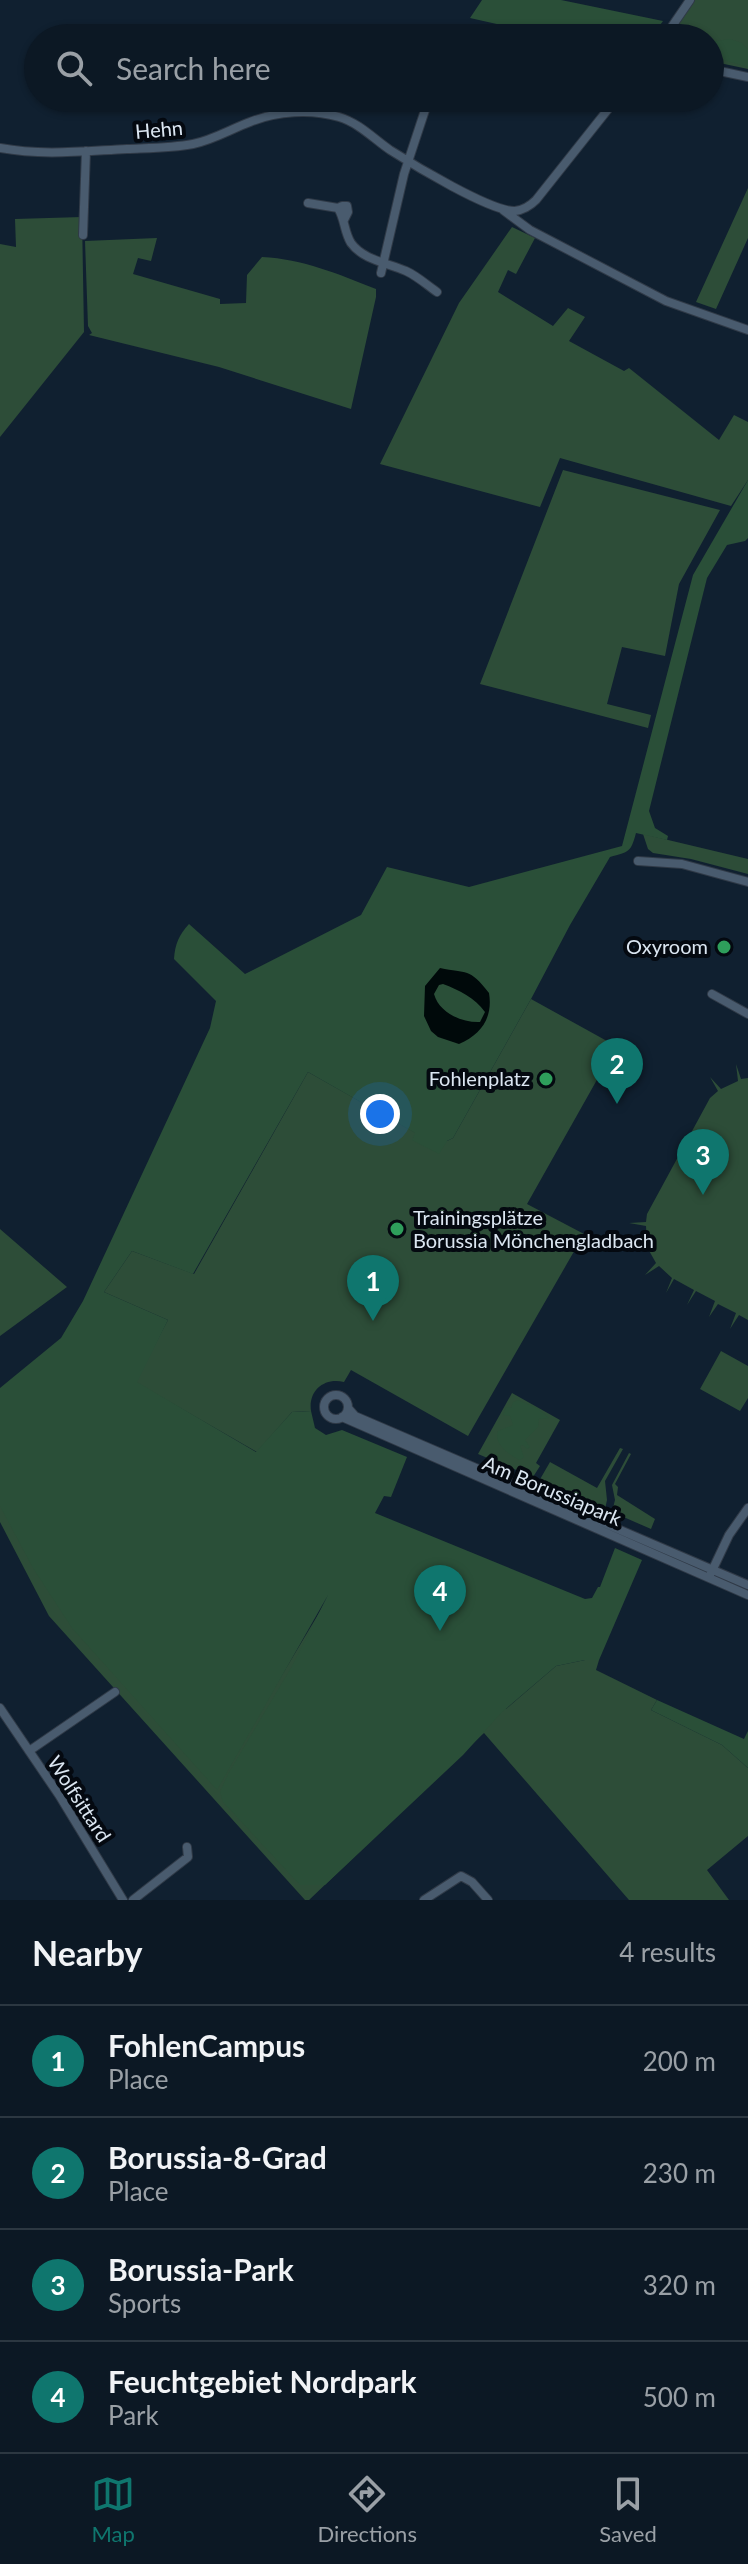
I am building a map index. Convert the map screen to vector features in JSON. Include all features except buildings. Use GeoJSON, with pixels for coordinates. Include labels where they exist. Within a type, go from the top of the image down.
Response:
{"type":"FeatureCollection","features":[{"type":"Feature","properties":{"kind":"street"},"geometry":{"type":"LineString","coordinates":[[674,24],[690,0]]}},
{"type":"Feature","properties":{"kind":"street"},"geometry":{"type":"LineString","coordinates":[[724,72],[748,77]]}},
{"type":"Feature","properties":{"kind":"street"},"geometry":{"type":"LineString","coordinates":[[383,269],[409,161],[425,112]]}},
{"type":"Feature","properties":{"kind":"street"},"geometry":{"type":"LineString","coordinates":[[530,230],[525,209],[536,200],[606,112]]}},
{"type":"Feature","properties":{"kind":"street","name":"Hehn"},"geometry":{"type":"LineString","coordinates":[[0,148],[36,153],[189,145],[271,115],[307,113],[340,117],[422,169],[503,209],[530,230],[666,301],[748,330]]}},
{"type":"Feature","properties":{"kind":"street"},"geometry":{"type":"LineString","coordinates":[[83,235],[86,151]]}},
{"type":"Feature","properties":{"kind":"street"},"geometry":{"type":"LineString","coordinates":[[308,203],[338,208],[350,242],[359,252],[383,269],[404,270],[437,292]]}},
{"type":"Feature","properties":{"kind":"street","name":"Hehn"},"geometry":{"type":"LineString","coordinates":[[503,209],[525,209]]}},
{"type":"Feature","properties":{"kind":"street"},"geometry":{"type":"LineString","coordinates":[[638,861],[682,864],[748,882]]}},
{"type":"Feature","properties":{"kind":"street"},"geometry":{"type":"LineString","coordinates":[[712,994],[748,1014]]}},
{"type":"Feature","properties":{"kind":"street","name":"Am Borussiapark"},"geometry":{"type":"LineString","coordinates":[[345,1412],[711,1574],[748,1595]]}},
{"type":"Feature","properties":{"kind":"street"},"geometry":{"type":"LineString","coordinates":[[711,1574],[739,1519],[748,1508]]}},
{"type":"Feature","properties":{"kind":"street","name":"Am Borussiapark"},"geometry":{"type":"LineString","coordinates":[[711,1574],[748,1585]]}},
{"type":"Feature","properties":{"kind":"street"},"geometry":{"type":"LineString","coordinates":[[29,1751],[115,1692]]}},
{"type":"Feature","properties":{"kind":"street","name":"Wolfsittard"},"geometry":{"type":"LineString","coordinates":[[0,1708],[3,1719],[29,1751],[123,1900]]}},
{"type":"Feature","properties":{"kind":"street"},"geometry":{"type":"LineString","coordinates":[[133,1900],[188,1857],[187,1847]]}},
{"type":"Feature","properties":{"kind":"street"},"geometry":{"type":"LineString","coordinates":[[424,1900],[461,1876],[472,1882],[488,1900]]}},
{"type":"Feature","properties":{"kind":"green space"},"geometry":{"type":"Polygon","coordinates":[[[482,0],[561,0],[663,21],[661,24],[496,24],[470,18],[482,0]]]}},
{"type":"Feature","properties":{"kind":"green space"},"geometry":{"type":"Polygon","coordinates":[[[695,0],[748,0],[748,69],[724,64],[724,24],[678,24],[695,0]]]}},
{"type":"Feature","properties":{"kind":"green space"},"geometry":{"type":"Polygon","coordinates":[[[724,40],[742,43],[748,50],[748,67],[724,60],[724,40]]]}},
{"type":"Feature","properties":{"kind":"green space"},"geometry":{"type":"Polygon","coordinates":[[[748,188],[748,238],[716,309],[696,302],[748,188]]]}},
{"type":"Feature","properties":{"kind":"green space"},"geometry":{"type":"Polygon","coordinates":[[[82,217],[84,332],[0,437],[0,244],[16,247],[15,219],[82,217]]]}},
{"type":"Feature","properties":{"kind":"green space"},"geometry":{"type":"Polygon","coordinates":[[[512,227],[535,238],[516,274],[508,270],[498,292],[553,326],[568,308],[585,317],[569,341],[624,371],[629,368],[719,440],[734,415],[748,422],[748,480],[731,506],[560,458],[540,507],[380,464],[459,303],[512,227]]]}},
{"type":"Feature","properties":{"kind":"green space"},"geometry":{"type":"Polygon","coordinates":[[[157,238],[151,261],[138,258],[133,274],[220,299],[220,304],[246,303],[247,275],[262,257],[306,264],[376,289],[351,409],[219,367],[89,335],[92,333],[88,326],[85,241],[157,238]]]}},
{"type":"Feature","properties":{"kind":"green space"},"geometry":{"type":"Polygon","coordinates":[[[563,470],[720,510],[679,584],[665,656],[622,647],[607,704],[651,715],[648,728],[480,684],[563,470]]]}},
{"type":"Feature","properties":{"kind":"green space"},"geometry":{"type":"Polygon","coordinates":[[[748,480],[748,538],[727,545],[707,578],[649,811],[655,828],[668,836],[667,840],[636,833],[628,850],[610,857],[453,1138],[447,1141],[439,1154],[412,1140],[415,1133],[308,1072],[193,1274],[132,1251],[104,1292],[168,1320],[137,1382],[256,1452],[292,1412],[311,1411],[315,1428],[326,1435],[342,1430],[407,1457],[391,1497],[384,1496],[375,1513],[585,1599],[592,1598],[600,1587],[615,1548],[642,1560],[599,1660],[556,1666],[502,1712],[463,1755],[325,1885],[300,1885],[223,1802],[220,1792],[291,1668],[328,1595],[217,1790],[72,1628],[33,1568],[0,1506],[0,1388],[61,1338],[83,1301],[210,1028],[216,1001],[174,959],[178,940],[189,924],[245,974],[361,915],[387,867],[469,887],[622,846],[693,575],[748,480]]]}},
{"type":"Feature","properties":{"kind":"green space"},"geometry":{"type":"Polygon","coordinates":[[[643,834],[748,859],[748,874],[653,853],[648,849],[643,834]]]}},
{"type":"Feature","properties":{"kind":"green space","name":"Trainingsplätze Borussia Mönchengladbach"},"geometry":{"type":"Polygon","coordinates":[[[531,999],[616,1046],[527,1204],[584,1234],[468,1436],[351,1370],[344,1382],[330,1382],[319,1387],[312,1397],[311,1411],[292,1412],[257,1452],[135,1382],[168,1320],[104,1292],[132,1251],[194,1274],[308,1072],[416,1133],[413,1139],[447,1141],[453,1138],[531,999]]]}},
{"type":"Feature","properties":{"kind":"green space"},"geometry":{"type":"Polygon","coordinates":[[[736,1064],[741,1079],[748,1078],[748,1320],[739,1315],[730,1329],[736,1313],[718,1304],[709,1317],[715,1301],[696,1291],[687,1305],[694,1290],[674,1279],[666,1293],[672,1278],[659,1266],[645,1275],[656,1263],[647,1247],[632,1249],[647,1244],[646,1226],[629,1223],[646,1222],[647,1214],[710,1098],[718,1091],[710,1077],[721,1089],[738,1081],[736,1064]]]}},
{"type":"Feature","properties":{"kind":"green space"},"geometry":{"type":"Polygon","coordinates":[[[0,1229],[67,1287],[0,1336],[0,1229]]]}},
{"type":"Feature","properties":{"kind":"green space"},"geometry":{"type":"Polygon","coordinates":[[[721,1351],[748,1366],[748,1398],[740,1411],[700,1389],[721,1351]]]}},
{"type":"Feature","properties":{"kind":"green space"},"geometry":{"type":"Polygon","coordinates":[[[512,1393],[560,1420],[536,1463],[540,1466],[533,1477],[478,1454],[512,1393]]]}},
{"type":"Feature","properties":{"kind":"green space"},"geometry":{"type":"Polygon","coordinates":[[[518,1400],[537,1408],[549,1418],[539,1419],[538,1427],[525,1440],[530,1447],[520,1446],[524,1457],[520,1460],[503,1448],[497,1435],[498,1431],[513,1425],[510,1416],[503,1415],[506,1407],[511,1408],[513,1402],[518,1400]]]}},
{"type":"Feature","properties":{"kind":"green space"},"geometry":{"type":"Polygon","coordinates":[[[0,1401],[261,1710],[331,1593],[591,1607],[506,1709],[556,1666],[599,1660],[596,1670],[657,1700],[651,1710],[722,1745],[748,1768],[748,1836],[707,1870],[729,1900],[629,1900],[484,1733],[309,1900],[305,1900],[49,1616],[0,1522],[0,1401]]]}},
{"type":"Feature","properties":{"kind":"green space"},"geometry":{"type":"Polygon","coordinates":[[[620,1448],[623,1449],[605,1481],[605,1509],[539,1481],[550,1462],[597,1488],[620,1448]]]}},
{"type":"Feature","properties":{"kind":"green space"},"geometry":{"type":"Polygon","coordinates":[[[629,1453],[615,1484],[618,1487],[617,1495],[655,1519],[651,1529],[612,1512],[615,1500],[612,1485],[629,1453]]]}},
{"type":"Feature","properties":{"kind":"green space"},"geometry":{"type":"Polygon","coordinates":[[[657,1700],[744,1739],[748,1731],[748,1768],[722,1745],[651,1710],[657,1700]]]}},
{"type":"Feature","properties":{"kind":"shaded area"},"geometry":{"type":"Polygon","coordinates":[[[440,968],[472,975],[489,993],[489,1010],[480,1030],[459,1044],[438,1037],[431,1031],[424,1016],[425,986],[440,968]],[[443,984],[434,994],[441,1007],[459,1019],[480,1022],[485,1012],[481,1007],[466,995],[443,984]]]}},
{"type":"Feature","properties":{"kind":"place","name":"Oxyroom"},"geometry":{"type":"Point","coordinates":[724,947]}},
{"type":"Feature","properties":{"kind":"place","name":"Fohlenplatz"},"geometry":{"type":"Point","coordinates":[546,1079]}},
{"type":"Feature","properties":{"kind":"place","name":"Borussia-8-Grad"},"geometry":{"type":"Point","coordinates":[617,1104]}},
{"type":"Feature","properties":{"kind":"place","name":"Borussia-Park"},"geometry":{"type":"Point","coordinates":[703,1195]}},
{"type":"Feature","properties":{"kind":"place","name":"Trainingsplätze Borussia Mönchengladbach"},"geometry":{"type":"Point","coordinates":[397,1229]}},
{"type":"Feature","properties":{"kind":"place","name":"FohlenCampus"},"geometry":{"type":"Point","coordinates":[373,1321]}},
{"type":"Feature","properties":{"kind":"place","name":"Feuchtgebiet Nordpark"},"geometry":{"type":"Point","coordinates":[440,1631]}}]}
